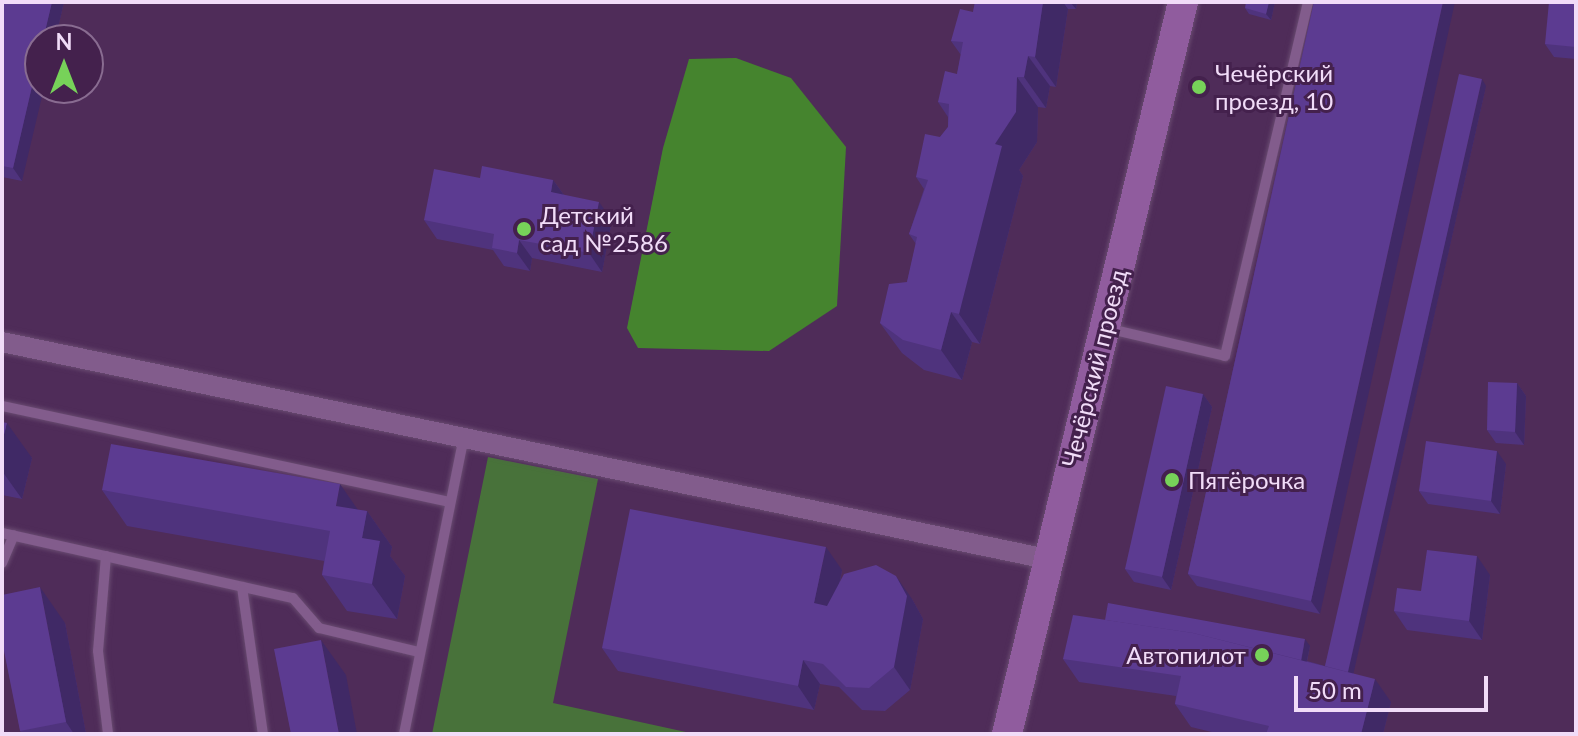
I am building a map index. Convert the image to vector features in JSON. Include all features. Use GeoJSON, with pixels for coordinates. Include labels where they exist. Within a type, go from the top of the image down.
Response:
{"type":"FeatureCollection","features":[{"type":"Feature","properties":{"kind":"main road","name":"Чечёрский проезд"},"geometry":{"type":"LineString","coordinates":[[1007,734],[1183,2]]}},
{"type":"Feature","properties":{"kind":"street"},"geometry":{"type":"LineString","coordinates":[[2,342],[1047,559]]}},
{"type":"Feature","properties":{"kind":"lane"},"geometry":{"type":"LineString","coordinates":[[1103,328],[1225,356],[1308,2]]}},
{"type":"Feature","properties":{"kind":"lane"},"geometry":{"type":"LineString","coordinates":[[2,406],[449,502]]}},
{"type":"Feature","properties":{"kind":"lane"},"geometry":{"type":"LineString","coordinates":[[404,734],[418,652],[464,437]]}},
{"type":"Feature","properties":{"kind":"lane"},"geometry":{"type":"LineString","coordinates":[[2,533],[293,598],[319,628],[418,652]]}},
{"type":"Feature","properties":{"kind":"lane"},"geometry":{"type":"LineString","coordinates":[[2,563],[14,535]]}},
{"type":"Feature","properties":{"kind":"lane"},"geometry":{"type":"LineString","coordinates":[[106,556],[98,651],[108,734]]}},
{"type":"Feature","properties":{"kind":"lane"},"geometry":{"type":"LineString","coordinates":[[242,587],[263,734]]}},
{"type":"Feature","properties":{"kind":"green space"},"geometry":{"type":"Polygon","coordinates":[[[736,58],[791,78],[846,147],[837,306],[769,351],[638,348],[627,328],[663,148],[689,59],[736,58]]]}},
{"type":"Feature","properties":{"kind":"green space"},"geometry":{"type":"Polygon","coordinates":[[[488,457],[598,479],[553,703],[695,734],[432,734],[488,457]]]}},
{"type":"Feature","properties":{"kind":"building"},"geometry":{"type":"Polygon","coordinates":[[[2,2],[52,2],[47,24],[24,24],[24,104],[28,104],[13,168],[2,166],[2,2]]]}},
{"type":"Feature","properties":{"kind":"building"},"geometry":{"type":"Polygon","coordinates":[[[975,2],[1043,2],[1035,57],[1028,56],[1024,77],[1017,77],[1016,112],[995,144],[1002,146],[959,314],[951,312],[941,350],[903,340],[880,323],[889,284],[907,282],[917,237],[909,234],[928,180],[916,177],[925,134],[940,137],[948,127],[949,104],[938,102],[945,71],[957,74],[963,42],[951,41],[960,9],[973,12],[975,2]]]}},
{"type":"Feature","properties":{"kind":"building"},"geometry":{"type":"Polygon","coordinates":[[[1246,2],[1269,2],[1266,14],[1245,8],[1246,2]]]}},
{"type":"Feature","properties":{"kind":"building"},"geometry":{"type":"Polygon","coordinates":[[[1314,2],[1443,2],[1311,601],[1188,574],[1314,2]]]}},
{"type":"Feature","properties":{"kind":"building"},"geometry":{"type":"Polygon","coordinates":[[[1549,2],[1576,2],[1576,47],[1545,44],[1549,2]]]}},
{"type":"Feature","properties":{"kind":"building"},"geometry":{"type":"Polygon","coordinates":[[[1459,74],[1482,79],[1348,672],[1325,666],[1459,74]]]}},
{"type":"Feature","properties":{"kind":"building","name":"Детский сад №2586"},"geometry":{"type":"Polygon","coordinates":[[[482,166],[553,180],[551,192],[599,202],[589,253],[519,240],[517,253],[492,248],[494,234],[424,220],[434,169],[480,178],[482,166]]]}},
{"type":"Feature","properties":{"kind":"building"},"geometry":{"type":"Polygon","coordinates":[[[1488,382],[1517,383],[1515,432],[1487,430],[1488,382]]]}},
{"type":"Feature","properties":{"kind":"building"},"geometry":{"type":"Polygon","coordinates":[[[1166,386],[1203,394],[1162,577],[1125,569],[1166,386]]]}},
{"type":"Feature","properties":{"kind":"building"},"geometry":{"type":"Polygon","coordinates":[[[2,422],[7,423],[2,442],[2,422]]]}},
{"type":"Feature","properties":{"kind":"building"},"geometry":{"type":"Polygon","coordinates":[[[1426,441],[1497,451],[1491,501],[1419,491],[1426,441]]]}},
{"type":"Feature","properties":{"kind":"building"},"geometry":{"type":"Polygon","coordinates":[[[111,444],[340,484],[336,506],[367,511],[362,538],[380,541],[372,584],[322,575],[330,531],[102,490],[111,444]]]}},
{"type":"Feature","properties":{"kind":"building"},"geometry":{"type":"Polygon","coordinates":[[[630,509],[826,547],[814,603],[827,606],[844,574],[876,565],[896,576],[907,596],[894,667],[869,688],[846,687],[823,664],[803,660],[798,686],[602,648],[630,509]]]}},
{"type":"Feature","properties":{"kind":"building"},"geometry":{"type":"Polygon","coordinates":[[[1427,550],[1477,556],[1469,621],[1394,611],[1397,588],[1421,591],[1427,550]]]}},
{"type":"Feature","properties":{"kind":"building"},"geometry":{"type":"Polygon","coordinates":[[[40,587],[66,722],[20,731],[2,641],[2,595],[40,587]]]}},
{"type":"Feature","properties":{"kind":"building"},"geometry":{"type":"Polygon","coordinates":[[[1108,603],[1305,639],[1301,660],[1193,633],[1105,620],[1108,603]]]}},
{"type":"Feature","properties":{"kind":"building"},"geometry":{"type":"Polygon","coordinates":[[[1073,615],[1193,633],[1375,679],[1361,734],[1266,734],[1269,726],[1175,704],[1181,676],[1063,659],[1073,615]]]}},
{"type":"Feature","properties":{"kind":"building"},"geometry":{"type":"Polygon","coordinates":[[[321,640],[339,734],[291,734],[274,649],[321,640]]]}},
{"type":"Feature","properties":{"kind":"place","name":"Чечёрский проезд, 10"},"geometry":{"type":"Point","coordinates":[1199,87]}},
{"type":"Feature","properties":{"kind":"place","name":"Детский сад №2586"},"geometry":{"type":"Point","coordinates":[524,229]}},
{"type":"Feature","properties":{"kind":"place","name":"Пятёрочка"},"geometry":{"type":"Point","coordinates":[1172,480]}},
{"type":"Feature","properties":{"kind":"place","name":"Автопилот"},"geometry":{"type":"Point","coordinates":[1262,655]}}]}
